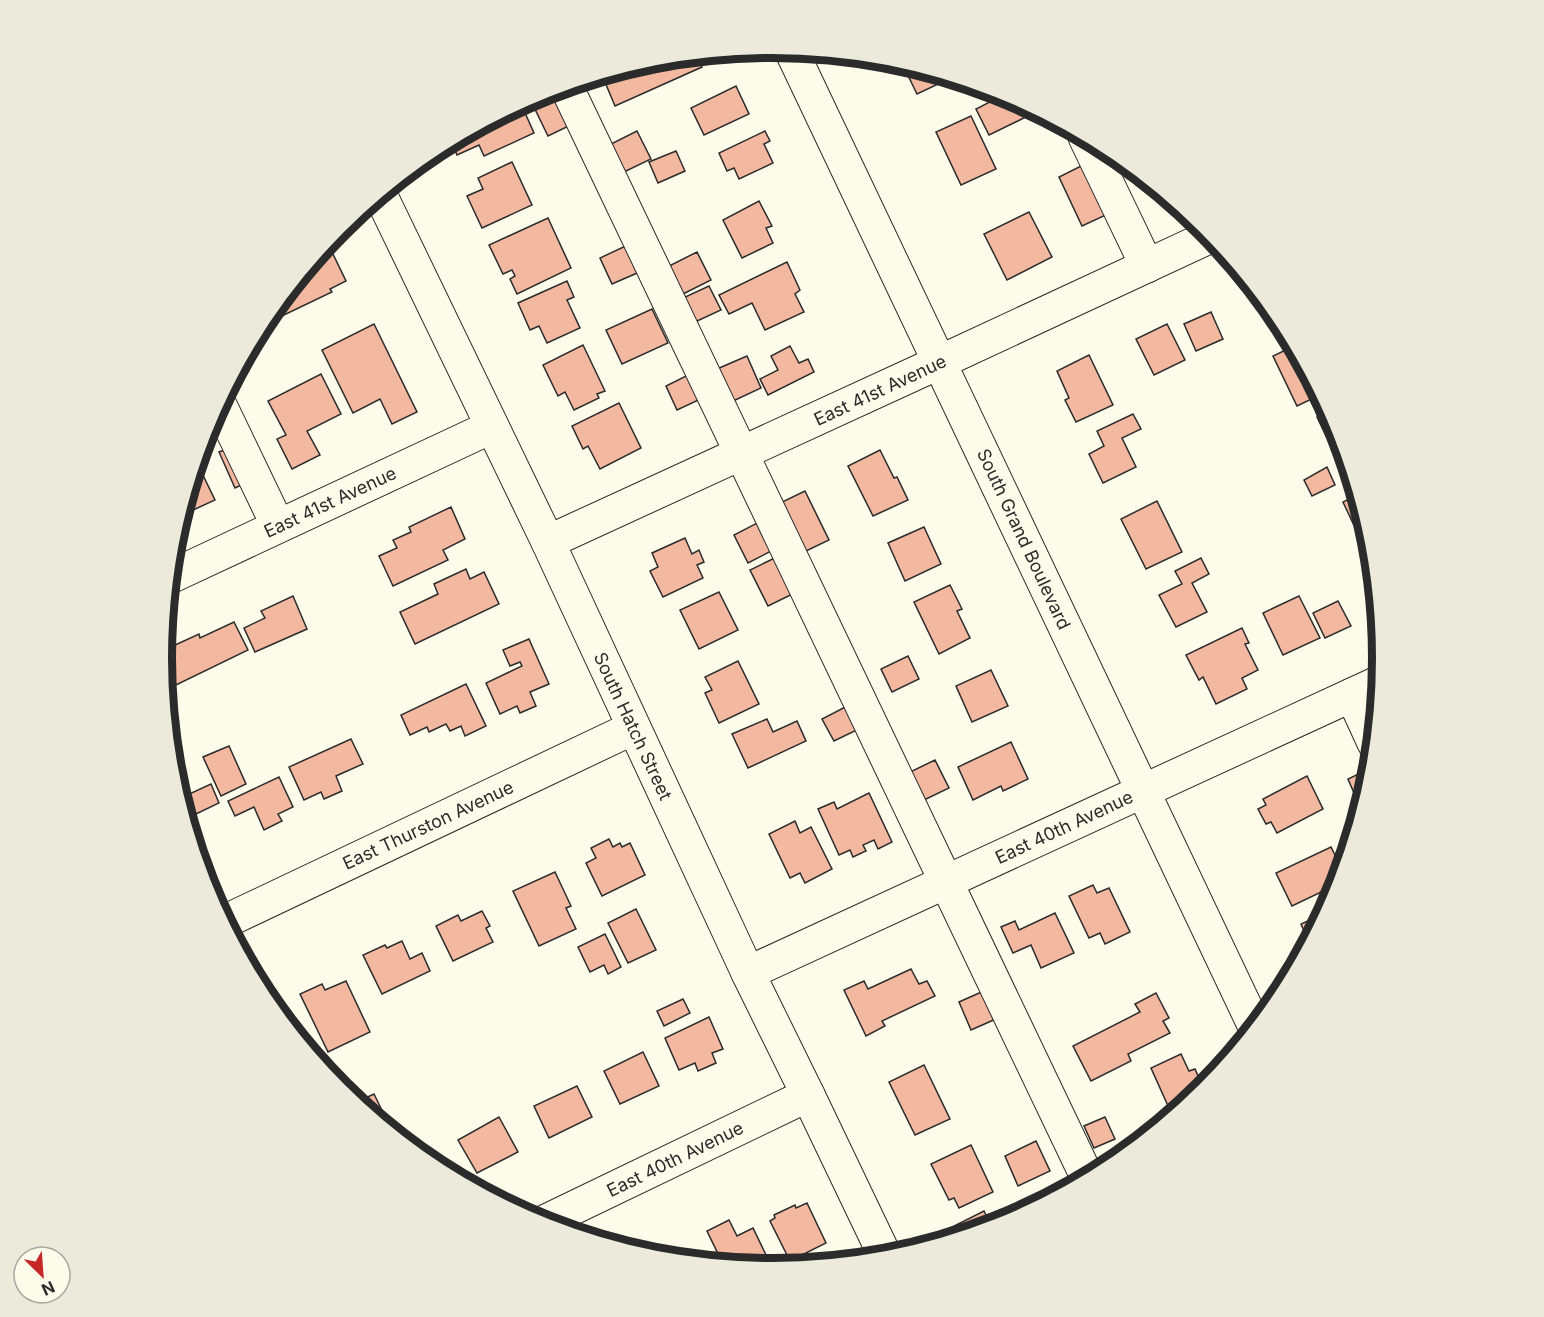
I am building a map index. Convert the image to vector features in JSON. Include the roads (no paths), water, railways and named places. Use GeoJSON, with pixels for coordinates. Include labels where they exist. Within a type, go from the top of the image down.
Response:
{"type":"FeatureCollection","features":[{"type":"Feature","properties":{"kind":"street","name":"South Grand Boulevard"},"geometry":{"type":"LineString","coordinates":[[795,59],[1251,1020]]}},
{"type":"Feature","properties":{"kind":"street"},"geometry":{"type":"LineString","coordinates":[[570,94],[1084,1170]]}},
{"type":"Feature","properties":{"kind":"street"},"geometry":{"type":"LineString","coordinates":[[1092,152],[1147,266]]}},
{"type":"Feature","properties":{"kind":"street","name":"South Hatch Street"},"geometry":{"type":"LineString","coordinates":[[383,201],[548,542],[747,973],[881,1248]]}},
{"type":"Feature","properties":{"kind":"street","name":"East 41st Avenue"},"geometry":{"type":"LineString","coordinates":[[548,542],[1202,240]]}},
{"type":"Feature","properties":{"kind":"street"},"geometry":{"type":"LineString","coordinates":[[224,414],[278,526]]}},
{"type":"Feature","properties":{"kind":"street","name":"East 41st Avenue"},"geometry":{"type":"LineString","coordinates":[[178,573],[491,427]]}},
{"type":"Feature","properties":{"kind":"street"},"geometry":{"type":"LineString","coordinates":[[1366,689],[1370,713]]}},
{"type":"Feature","properties":{"kind":"street","name":"East 40th Avenue"},"geometry":{"type":"LineString","coordinates":[[747,973],[1366,689]]}},
{"type":"Feature","properties":{"kind":"street","name":"East Thurston Avenue"},"geometry":{"type":"LineString","coordinates":[[232,918],[633,728]]}},
{"type":"Feature","properties":{"kind":"street","name":"East 40th Avenue"},"geometry":{"type":"LineString","coordinates":[[554,1217],[808,1095]]}}]}
